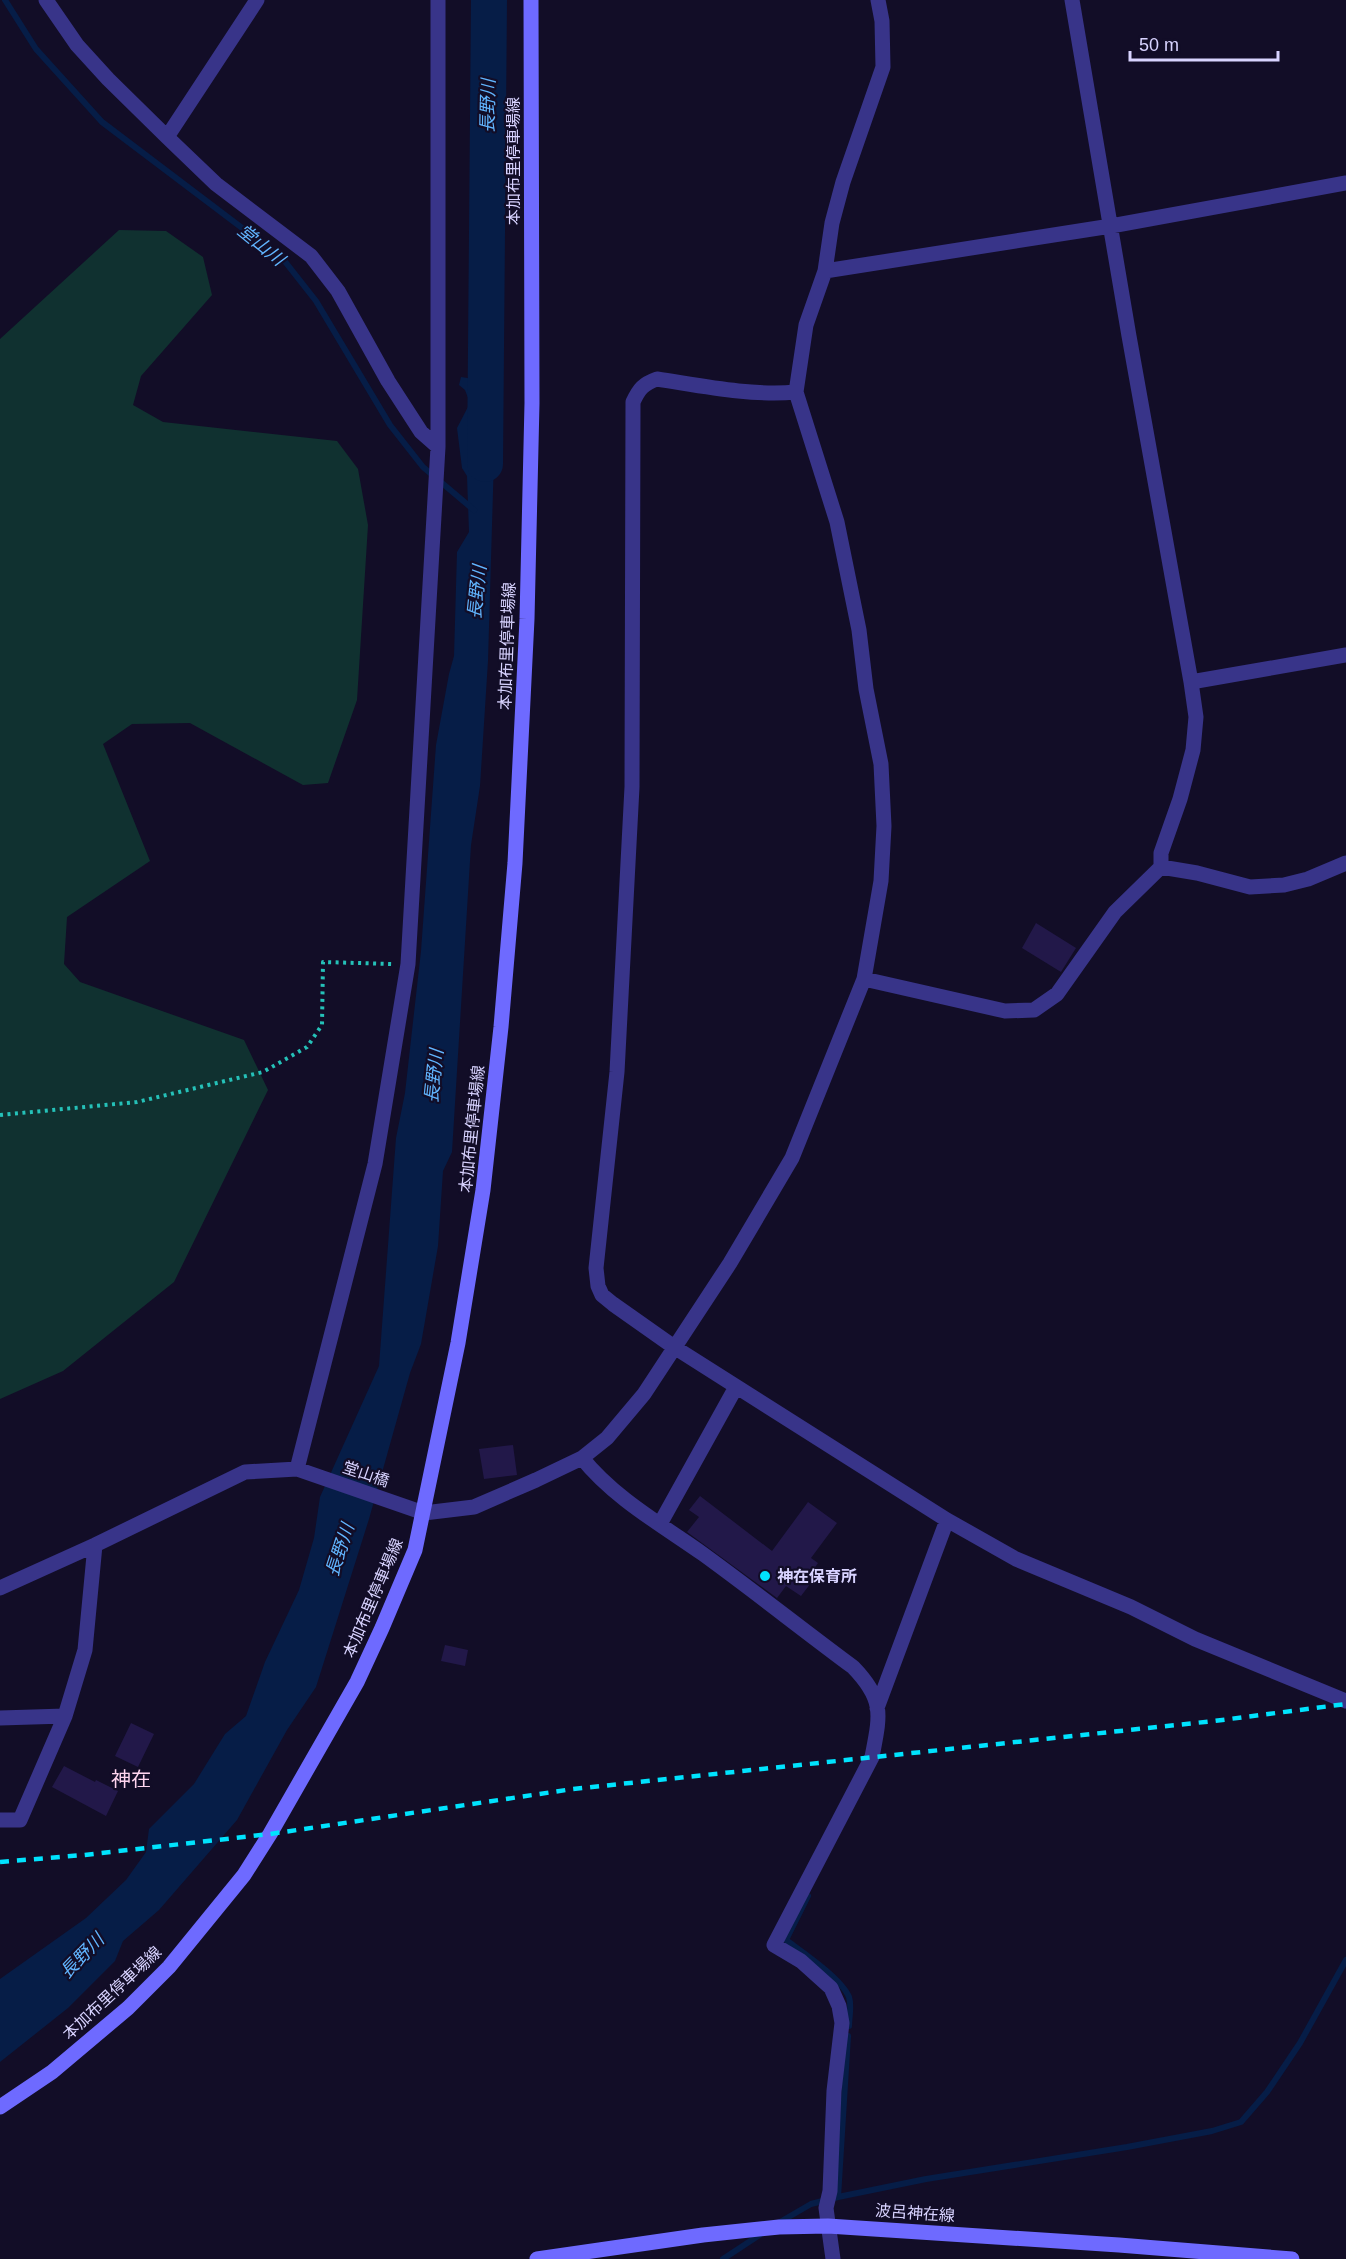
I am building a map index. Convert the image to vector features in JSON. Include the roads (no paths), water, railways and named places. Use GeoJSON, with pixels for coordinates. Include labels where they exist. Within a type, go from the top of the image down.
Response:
{"type":"FeatureCollection","features":[{"type":"Feature","properties":{"kind":"main road","name":"本加布里停車場線"},"geometry":{"type":"LineString","coordinates":[[0,2107],[52,2072],[128,2008],[169,1967],[244,1875],[357,1682],[415,1550],[458,1343],[483,1190],[501,1027],[514,863],[527,619],[532,403],[531,0]]}},
{"type":"Feature","properties":{"kind":"main road","name":"波呂神在線"},"geometry":{"type":"LineString","coordinates":[[537,2259],[703,2235],[779,2227],[828,2226],[1292,2259]]}},
{"type":"Feature","properties":{"kind":"street"},"geometry":{"type":"LineString","coordinates":[[46,0],[77,45],[167,137],[216,184],[311,256],[338,291],[388,381],[421,432],[438,447]]}},
{"type":"Feature","properties":{"kind":"street"},"geometry":{"type":"LineString","coordinates":[[167,137],[257,0]]}},
{"type":"Feature","properties":{"kind":"street"},"geometry":{"type":"LineString","coordinates":[[0,1588],[245,1472],[297,1469],[375,1164],[408,964],[438,447],[438,0]]}},
{"type":"Feature","properties":{"kind":"street"},"geometry":{"type":"LineString","coordinates":[[424,1513],[474,1507],[582,1458],[607,1438],[644,1394],[730,1263],[792,1158],[864,979],[881,881],[884,826],[881,764],[866,689],[859,630],[837,522],[796,392],[806,325],[825,271],[832,223],[843,182],[883,67],[882,21],[878,0]]}},
{"type":"Feature","properties":{"kind":"street"},"geometry":{"type":"LineString","coordinates":[[864,979],[1005,1011],[1034,1010],[1057,994],[1115,912],[1161,867],[1161,853],[1180,799],[1193,750],[1196,717],[1191,681],[1128,336],[1072,0]]}},
{"type":"Feature","properties":{"kind":"street"},"geometry":{"type":"LineString","coordinates":[[825,271],[1110,226],[1346,183]]}},
{"type":"Feature","properties":{"kind":"street"},"geometry":{"type":"LineString","coordinates":[[796,392],[739,391],[657,379],[646,383],[638,390],[633,402],[632,787],[617,1072],[596,1268],[598,1286],[602,1295],[674,1347],[946,1520],[1016,1558],[1131,1607],[1195,1640],[1346,1701]]}},
{"type":"Feature","properties":{"kind":"street"},"geometry":{"type":"LineString","coordinates":[[1191,681],[1346,655]]}},
{"type":"Feature","properties":{"kind":"street"},"geometry":{"type":"LineString","coordinates":[[1161,867],[1197,873],[1250,887],[1284,885],[1308,879],[1346,863]]}},
{"type":"Feature","properties":{"kind":"street"},"geometry":{"type":"LineString","coordinates":[[660,1524],[736,1387]]}},
{"type":"Feature","properties":{"kind":"street"},"geometry":{"type":"LineString","coordinates":[[582,1458],[597,1477],[853,1667],[873,1690],[878,1702],[878,1727],[872,1757],[774,1945],[801,1961],[831,1988],[839,2006],[842,2023],[834,2091],[830,2191],[826,2208],[833,2259]]}},
{"type":"Feature","properties":{"kind":"street","name":"堂山橋"},"geometry":{"type":"LineString","coordinates":[[297,1469],[424,1513]]}},
{"type":"Feature","properties":{"kind":"street"},"geometry":{"type":"LineString","coordinates":[[877,1708],[946,1520]]}},
{"type":"Feature","properties":{"kind":"street"},"geometry":{"type":"LineString","coordinates":[[0,1820],[20,1820],[65,1716],[84,1650],[95,1545]]}},
{"type":"Feature","properties":{"kind":"street"},"geometry":{"type":"LineString","coordinates":[[0,1718],[65,1716]]}},
{"type":"Feature","properties":{"kind":"water"},"geometry":{"type":"Polygon","coordinates":[[[461,377],[481,380],[479,407],[495,424],[488,661],[480,786],[471,845],[452,1152],[443,1171],[438,1246],[421,1344],[410,1373],[369,1519],[316,1687],[287,1730],[237,1820],[159,1910],[123,1941],[115,1961],[68,2008],[0,2062],[0,1979],[86,1918],[126,1880],[146,1852],[149,1829],[194,1784],[225,1734],[246,1716],[265,1662],[299,1590],[314,1538],[320,1497],[379,1366],[396,1138],[405,1093],[421,951],[436,745],[454,656],[457,552],[469,532],[467,476],[462,468],[457,428],[470,403],[465,390],[459,385],[461,377]]]}},
{"type":"Feature","properties":{"kind":"waterway","name":"堂山川"},"geometry":{"type":"LineString","coordinates":[[5,0],[36,49],[102,122],[283,259],[316,301],[390,425],[423,467],[474,510]]}},
{"type":"Feature","properties":{"kind":"waterway","name":"長野川"},"geometry":{"type":"LineString","coordinates":[[485,464],[489,0]]}},
{"type":"Feature","properties":{"kind":"waterway"},"geometry":{"type":"LineString","coordinates":[[808,1896],[786,1940],[820,1966],[845,1990],[850,2000],[849,2026]]}},
{"type":"Feature","properties":{"kind":"waterway"},"geometry":{"type":"LineString","coordinates":[[780,2222],[811,2204],[838,2197],[926,2179],[1127,2147],[1212,2131],[1241,2122],[1267,2092],[1300,2043],[1346,1960]]}},
{"type":"Feature","properties":{"kind":"waterway"},"geometry":{"type":"LineString","coordinates":[[838,2197],[848,2036]]}},
{"type":"Feature","properties":{"kind":"waterway"},"geometry":{"type":"LineString","coordinates":[[723,2259],[761,2234]]}},
{"type":"Feature","properties":{"kind":"railway"},"geometry":{"type":"LineString","coordinates":[[0,1862],[270,1834],[573,1789],[1214,1721],[1346,1704]]}},
{"type":"Feature","properties":{"kind":"place","name":"神在保育所"},"geometry":{"type":"Point","coordinates":[765,1576]}},
{"type":"Feature","properties":{"kind":"district","name":"神在"},"geometry":{"type":"Point","coordinates":[131,1779]}}]}
